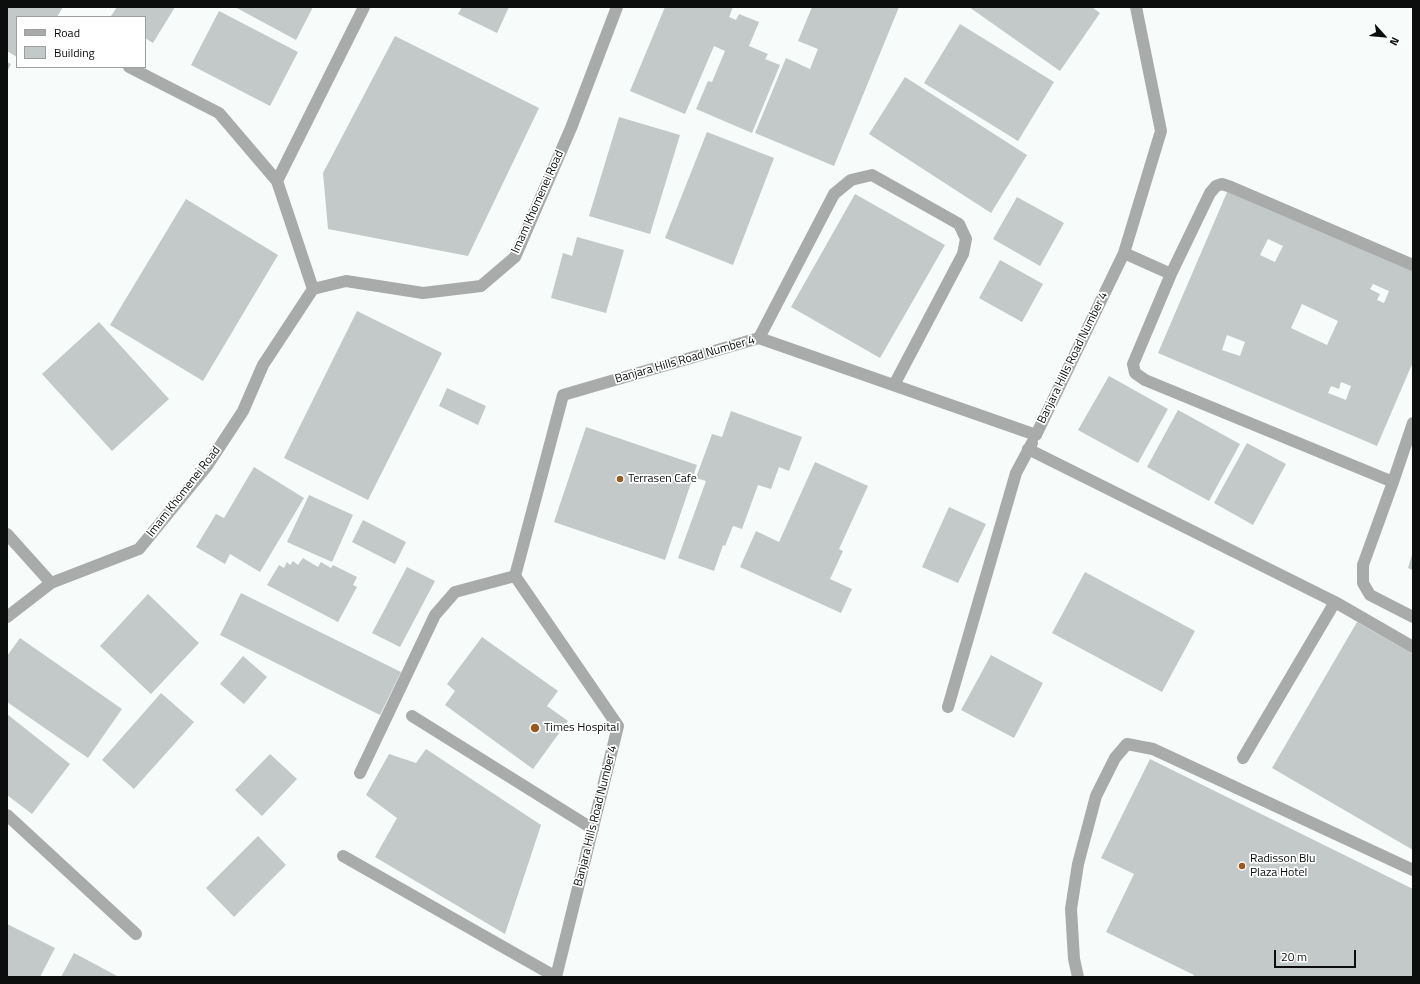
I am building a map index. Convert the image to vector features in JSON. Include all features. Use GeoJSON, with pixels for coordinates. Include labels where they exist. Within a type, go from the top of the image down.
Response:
{"type":"FeatureCollection","features":[{"type":"Feature","properties":{"kind":"street"},"geometry":{"type":"LineString","coordinates":[[277,181],[364,7]]}},
{"type":"Feature","properties":{"kind":"street","name":"Imam Khomenei Road"},"geometry":{"type":"LineString","coordinates":[[7,617],[51,583],[139,549],[207,466],[243,411],[263,365],[313,289],[346,281],[423,293],[480,286],[515,257],[572,128],[617,7]]}},
{"type":"Feature","properties":{"kind":"street","name":"Banjara Hills Road Number 4"},"geometry":{"type":"LineString","coordinates":[[556,977],[618,726],[515,576],[563,395],[759,338],[1036,435],[1124,253],[1161,131],[1136,7]]}},
{"type":"Feature","properties":{"kind":"street"},"geometry":{"type":"LineString","coordinates":[[131,68],[219,113],[277,181],[313,289]]}},
{"type":"Feature","properties":{"kind":"street"},"geometry":{"type":"LineString","coordinates":[[759,338],[834,194],[851,180],[872,175],[959,224],[966,239],[963,254],[894,385]]}},
{"type":"Feature","properties":{"kind":"street"},"geometry":{"type":"LineString","coordinates":[[1393,482],[1145,380],[1135,373],[1133,364],[1171,274],[1210,193],[1216,186],[1222,184],[1230,187],[1413,265]]}},
{"type":"Feature","properties":{"kind":"street"},"geometry":{"type":"LineString","coordinates":[[1124,253],[1171,274]]}},
{"type":"Feature","properties":{"kind":"street"},"geometry":{"type":"LineString","coordinates":[[1413,423],[1363,565],[1363,583],[1370,595],[1413,617]]}},
{"type":"Feature","properties":{"kind":"street"},"geometry":{"type":"LineString","coordinates":[[948,707],[1016,473],[1036,435]]}},
{"type":"Feature","properties":{"kind":"street"},"geometry":{"type":"LineString","coordinates":[[1028,449],[1336,602],[1413,647]]}},
{"type":"Feature","properties":{"kind":"street"},"geometry":{"type":"LineString","coordinates":[[7,534],[51,583]]}},
{"type":"Feature","properties":{"kind":"street"},"geometry":{"type":"LineString","coordinates":[[360,773],[436,615],[455,592],[515,576]]}},
{"type":"Feature","properties":{"kind":"street"},"geometry":{"type":"LineString","coordinates":[[1243,758],[1336,602]]}},
{"type":"Feature","properties":{"kind":"street"},"geometry":{"type":"LineString","coordinates":[[412,716],[593,829]]}},
{"type":"Feature","properties":{"kind":"street"},"geometry":{"type":"LineString","coordinates":[[1078,977],[1074,959],[1071,909],[1078,864],[1096,796],[1115,758],[1127,744],[1153,749],[1413,870]]}},
{"type":"Feature","properties":{"kind":"street"},"geometry":{"type":"LineString","coordinates":[[7,815],[136,934]]}},
{"type":"Feature","properties":{"kind":"street"},"geometry":{"type":"LineString","coordinates":[[343,856],[556,977]]}},
{"type":"Feature","properties":{"kind":"building"},"geometry":{"type":"Polygon","coordinates":[[[7,7],[63,7],[58,16],[16,16],[16,56],[7,51],[7,7]]]}},
{"type":"Feature","properties":{"kind":"building"},"geometry":{"type":"Polygon","coordinates":[[[117,7],[175,7],[153,43],[146,39],[146,16],[111,16],[117,7]]]}},
{"type":"Feature","properties":{"kind":"building"},"geometry":{"type":"Polygon","coordinates":[[[235,7],[313,7],[296,40],[235,7]]]}},
{"type":"Feature","properties":{"kind":"building"},"geometry":{"type":"Polygon","coordinates":[[[462,7],[509,7],[497,33],[458,14],[462,7]]]}},
{"type":"Feature","properties":{"kind":"building"},"geometry":{"type":"Polygon","coordinates":[[[665,7],[733,7],[729,17],[736,20],[739,14],[759,22],[749,46],[768,54],[765,59],[780,65],[752,133],[696,109],[708,81],[712,82],[725,51],[714,46],[685,114],[630,91],[665,7]]]}},
{"type":"Feature","properties":{"kind":"building"},"geometry":{"type":"Polygon","coordinates":[[[812,7],[899,7],[834,166],[755,133],[786,58],[810,69],[818,49],[798,41],[812,7]]]}},
{"type":"Feature","properties":{"kind":"building"},"geometry":{"type":"Polygon","coordinates":[[[969,7],[1092,7],[1100,13],[1060,71],[969,7]]]}},
{"type":"Feature","properties":{"kind":"building"},"geometry":{"type":"Polygon","coordinates":[[[219,11],[298,52],[270,106],[191,65],[219,11]]]}},
{"type":"Feature","properties":{"kind":"building"},"geometry":{"type":"Polygon","coordinates":[[[960,24],[1054,82],[1018,141],[924,83],[960,24]]]}},
{"type":"Feature","properties":{"kind":"building"},"geometry":{"type":"Polygon","coordinates":[[[395,36],[539,108],[468,256],[328,229],[323,173],[395,36]]]}},
{"type":"Feature","properties":{"kind":"building"},"geometry":{"type":"Polygon","coordinates":[[[7,62],[11,64],[7,72],[7,62]]]}},
{"type":"Feature","properties":{"kind":"building"},"geometry":{"type":"Polygon","coordinates":[[[905,77],[1027,155],[991,213],[869,134],[905,77]]]}},
{"type":"Feature","properties":{"kind":"building"},"geometry":{"type":"Polygon","coordinates":[[[619,117],[680,135],[650,234],[589,216],[619,117]]]}},
{"type":"Feature","properties":{"kind":"building"},"geometry":{"type":"Polygon","coordinates":[[[707,132],[774,158],[733,265],[665,238],[707,132]]]}},
{"type":"Feature","properties":{"kind":"building"},"geometry":{"type":"Polygon","coordinates":[[[1228,190],[1413,268],[1413,362],[1377,446],[1158,353],[1228,190]],[[1268,239],[1260,255],[1275,262],[1283,246],[1268,239]],[[1373,284],[1370,289],[1380,294],[1377,300],[1384,303],[1389,291],[1373,284]],[[1302,304],[1291,328],[1327,345],[1338,321],[1302,304]],[[1227,335],[1222,350],[1240,356],[1245,342],[1227,335]],[[1341,382],[1339,389],[1331,386],[1328,393],[1346,400],[1351,386],[1341,382]]]}},
{"type":"Feature","properties":{"kind":"building"},"geometry":{"type":"Polygon","coordinates":[[[855,194],[945,245],[880,358],[791,307],[855,194]]]}},
{"type":"Feature","properties":{"kind":"building"},"geometry":{"type":"Polygon","coordinates":[[[1017,197],[1064,223],[1040,266],[993,239],[1017,197]]]}},
{"type":"Feature","properties":{"kind":"building"},"geometry":{"type":"Polygon","coordinates":[[[186,199],[278,255],[203,381],[110,325],[186,199]]]}},
{"type":"Feature","properties":{"kind":"building"},"geometry":{"type":"Polygon","coordinates":[[[577,237],[624,250],[606,313],[551,298],[563,253],[572,256],[577,237]]]}},
{"type":"Feature","properties":{"kind":"building"},"geometry":{"type":"Polygon","coordinates":[[[1000,260],[1043,284],[1022,322],[979,298],[1000,260]]]}},
{"type":"Feature","properties":{"kind":"building"},"geometry":{"type":"Polygon","coordinates":[[[357,311],[442,353],[368,500],[284,458],[357,311]]]}},
{"type":"Feature","properties":{"kind":"building"},"geometry":{"type":"Polygon","coordinates":[[[99,322],[169,399],[112,451],[42,374],[99,322]]]}},
{"type":"Feature","properties":{"kind":"building"},"geometry":{"type":"Polygon","coordinates":[[[1109,376],[1168,409],[1138,463],[1078,430],[1109,376]]]}},
{"type":"Feature","properties":{"kind":"building"},"geometry":{"type":"Polygon","coordinates":[[[447,388],[486,406],[478,425],[439,406],[447,388]]]}},
{"type":"Feature","properties":{"kind":"building"},"geometry":{"type":"Polygon","coordinates":[[[1178,410],[1240,444],[1209,501],[1147,467],[1178,410]]]}},
{"type":"Feature","properties":{"kind":"building"},"geometry":{"type":"Polygon","coordinates":[[[731,411],[802,437],[789,471],[779,467],[771,489],[758,485],[742,529],[733,526],[725,546],[723,545],[714,571],[678,558],[706,481],[696,478],[712,434],[722,437],[731,411]]]}},
{"type":"Feature","properties":{"kind":"building"},"geometry":{"type":"Polygon","coordinates":[[[586,427],[697,465],[665,560],[554,522],[586,427]]]}},
{"type":"Feature","properties":{"kind":"building"},"geometry":{"type":"Polygon","coordinates":[[[1247,443],[1286,464],[1253,525],[1214,503],[1247,443]]]}},
{"type":"Feature","properties":{"kind":"building"},"geometry":{"type":"Polygon","coordinates":[[[815,462],[868,486],[839,549],[843,551],[830,579],[852,589],[841,613],[740,567],[756,531],[779,542],[815,462]]]}},
{"type":"Feature","properties":{"kind":"building"},"geometry":{"type":"Polygon","coordinates":[[[254,467],[304,498],[260,572],[230,554],[225,564],[196,547],[216,514],[224,518],[254,467]]]}},
{"type":"Feature","properties":{"kind":"building"},"geometry":{"type":"Polygon","coordinates":[[[309,495],[353,515],[332,562],[287,542],[309,495]]]}},
{"type":"Feature","properties":{"kind":"building"},"geometry":{"type":"Polygon","coordinates":[[[949,507],[986,524],[958,583],[922,567],[949,507]]]}},
{"type":"Feature","properties":{"kind":"building"},"geometry":{"type":"Polygon","coordinates":[[[363,520],[406,542],[395,564],[352,542],[363,520]]]}},
{"type":"Feature","properties":{"kind":"building"},"geometry":{"type":"Polygon","coordinates":[[[1413,552],[1413,570],[1408,568],[1413,552]]]}},
{"type":"Feature","properties":{"kind":"building"},"geometry":{"type":"Polygon","coordinates":[[[303,558],[318,567],[321,562],[331,568],[333,565],[357,577],[353,585],[357,587],[338,622],[267,585],[279,565],[284,568],[287,562],[290,565],[293,561],[298,565],[303,558]]]}},
{"type":"Feature","properties":{"kind":"building"},"geometry":{"type":"Polygon","coordinates":[[[407,567],[435,581],[400,647],[372,633],[407,567]]]}},
{"type":"Feature","properties":{"kind":"building"},"geometry":{"type":"Polygon","coordinates":[[[1085,572],[1195,631],[1162,692],[1052,633],[1085,572]]]}},
{"type":"Feature","properties":{"kind":"building"},"geometry":{"type":"Polygon","coordinates":[[[241,593],[401,672],[380,715],[220,635],[241,593]]]}},
{"type":"Feature","properties":{"kind":"building"},"geometry":{"type":"Polygon","coordinates":[[[148,594],[199,643],[151,694],[100,646],[148,594]]]}},
{"type":"Feature","properties":{"kind":"building"},"geometry":{"type":"Polygon","coordinates":[[[1357,622],[1413,654],[1413,850],[1272,768],[1357,622]]]}},
{"type":"Feature","properties":{"kind":"building"},"geometry":{"type":"Polygon","coordinates":[[[482,637],[558,691],[547,706],[568,721],[533,769],[445,705],[455,691],[447,684],[482,637]]]}},
{"type":"Feature","properties":{"kind":"building"},"geometry":{"type":"Polygon","coordinates":[[[20,638],[122,709],[88,758],[7,702],[7,656],[20,638]]]}},
{"type":"Feature","properties":{"kind":"building"},"geometry":{"type":"Polygon","coordinates":[[[991,655],[1043,683],[1014,738],[961,710],[991,655]]]}},
{"type":"Feature","properties":{"kind":"building"},"geometry":{"type":"Polygon","coordinates":[[[243,656],[267,677],[244,704],[220,684],[243,656]]]}},
{"type":"Feature","properties":{"kind":"building"},"geometry":{"type":"Polygon","coordinates":[[[161,693],[194,722],[134,789],[102,760],[161,693]]]}},
{"type":"Feature","properties":{"kind":"building"},"geometry":{"type":"Polygon","coordinates":[[[7,714],[70,764],[32,814],[7,795],[7,714]]]}},
{"type":"Feature","properties":{"kind":"building"},"geometry":{"type":"Polygon","coordinates":[[[426,749],[541,825],[505,934],[375,857],[397,818],[366,795],[389,754],[416,763],[426,749]]]}},
{"type":"Feature","properties":{"kind":"building"},"geometry":{"type":"Polygon","coordinates":[[[270,754],[297,779],[262,816],[235,790],[270,754]]]}},
{"type":"Feature","properties":{"kind":"building","name":"Radisson Blu Plaza Hotel"},"geometry":{"type":"Polygon","coordinates":[[[1150,759],[1413,889],[1413,977],[1193,977],[1194,975],[1106,932],[1134,874],[1101,858],[1150,759]]]}},
{"type":"Feature","properties":{"kind":"building"},"geometry":{"type":"Polygon","coordinates":[[[258,836],[286,865],[234,917],[206,888],[258,836]]]}},
{"type":"Feature","properties":{"kind":"building"},"geometry":{"type":"Polygon","coordinates":[[[7,924],[55,948],[40,977],[7,977],[7,924]]]}},
{"type":"Feature","properties":{"kind":"building"},"geometry":{"type":"Polygon","coordinates":[[[74,953],[119,977],[61,977],[74,953]]]}},
{"type":"Feature","properties":{"kind":"place","name":"Terrasen Cafe"},"geometry":{"type":"Point","coordinates":[620,479]}},
{"type":"Feature","properties":{"kind":"place","name":"Times Hospital"},"geometry":{"type":"Point","coordinates":[535,728]}},
{"type":"Feature","properties":{"kind":"place","name":"Radisson Blu Plaza Hotel"},"geometry":{"type":"Point","coordinates":[1242,866]}}]}
